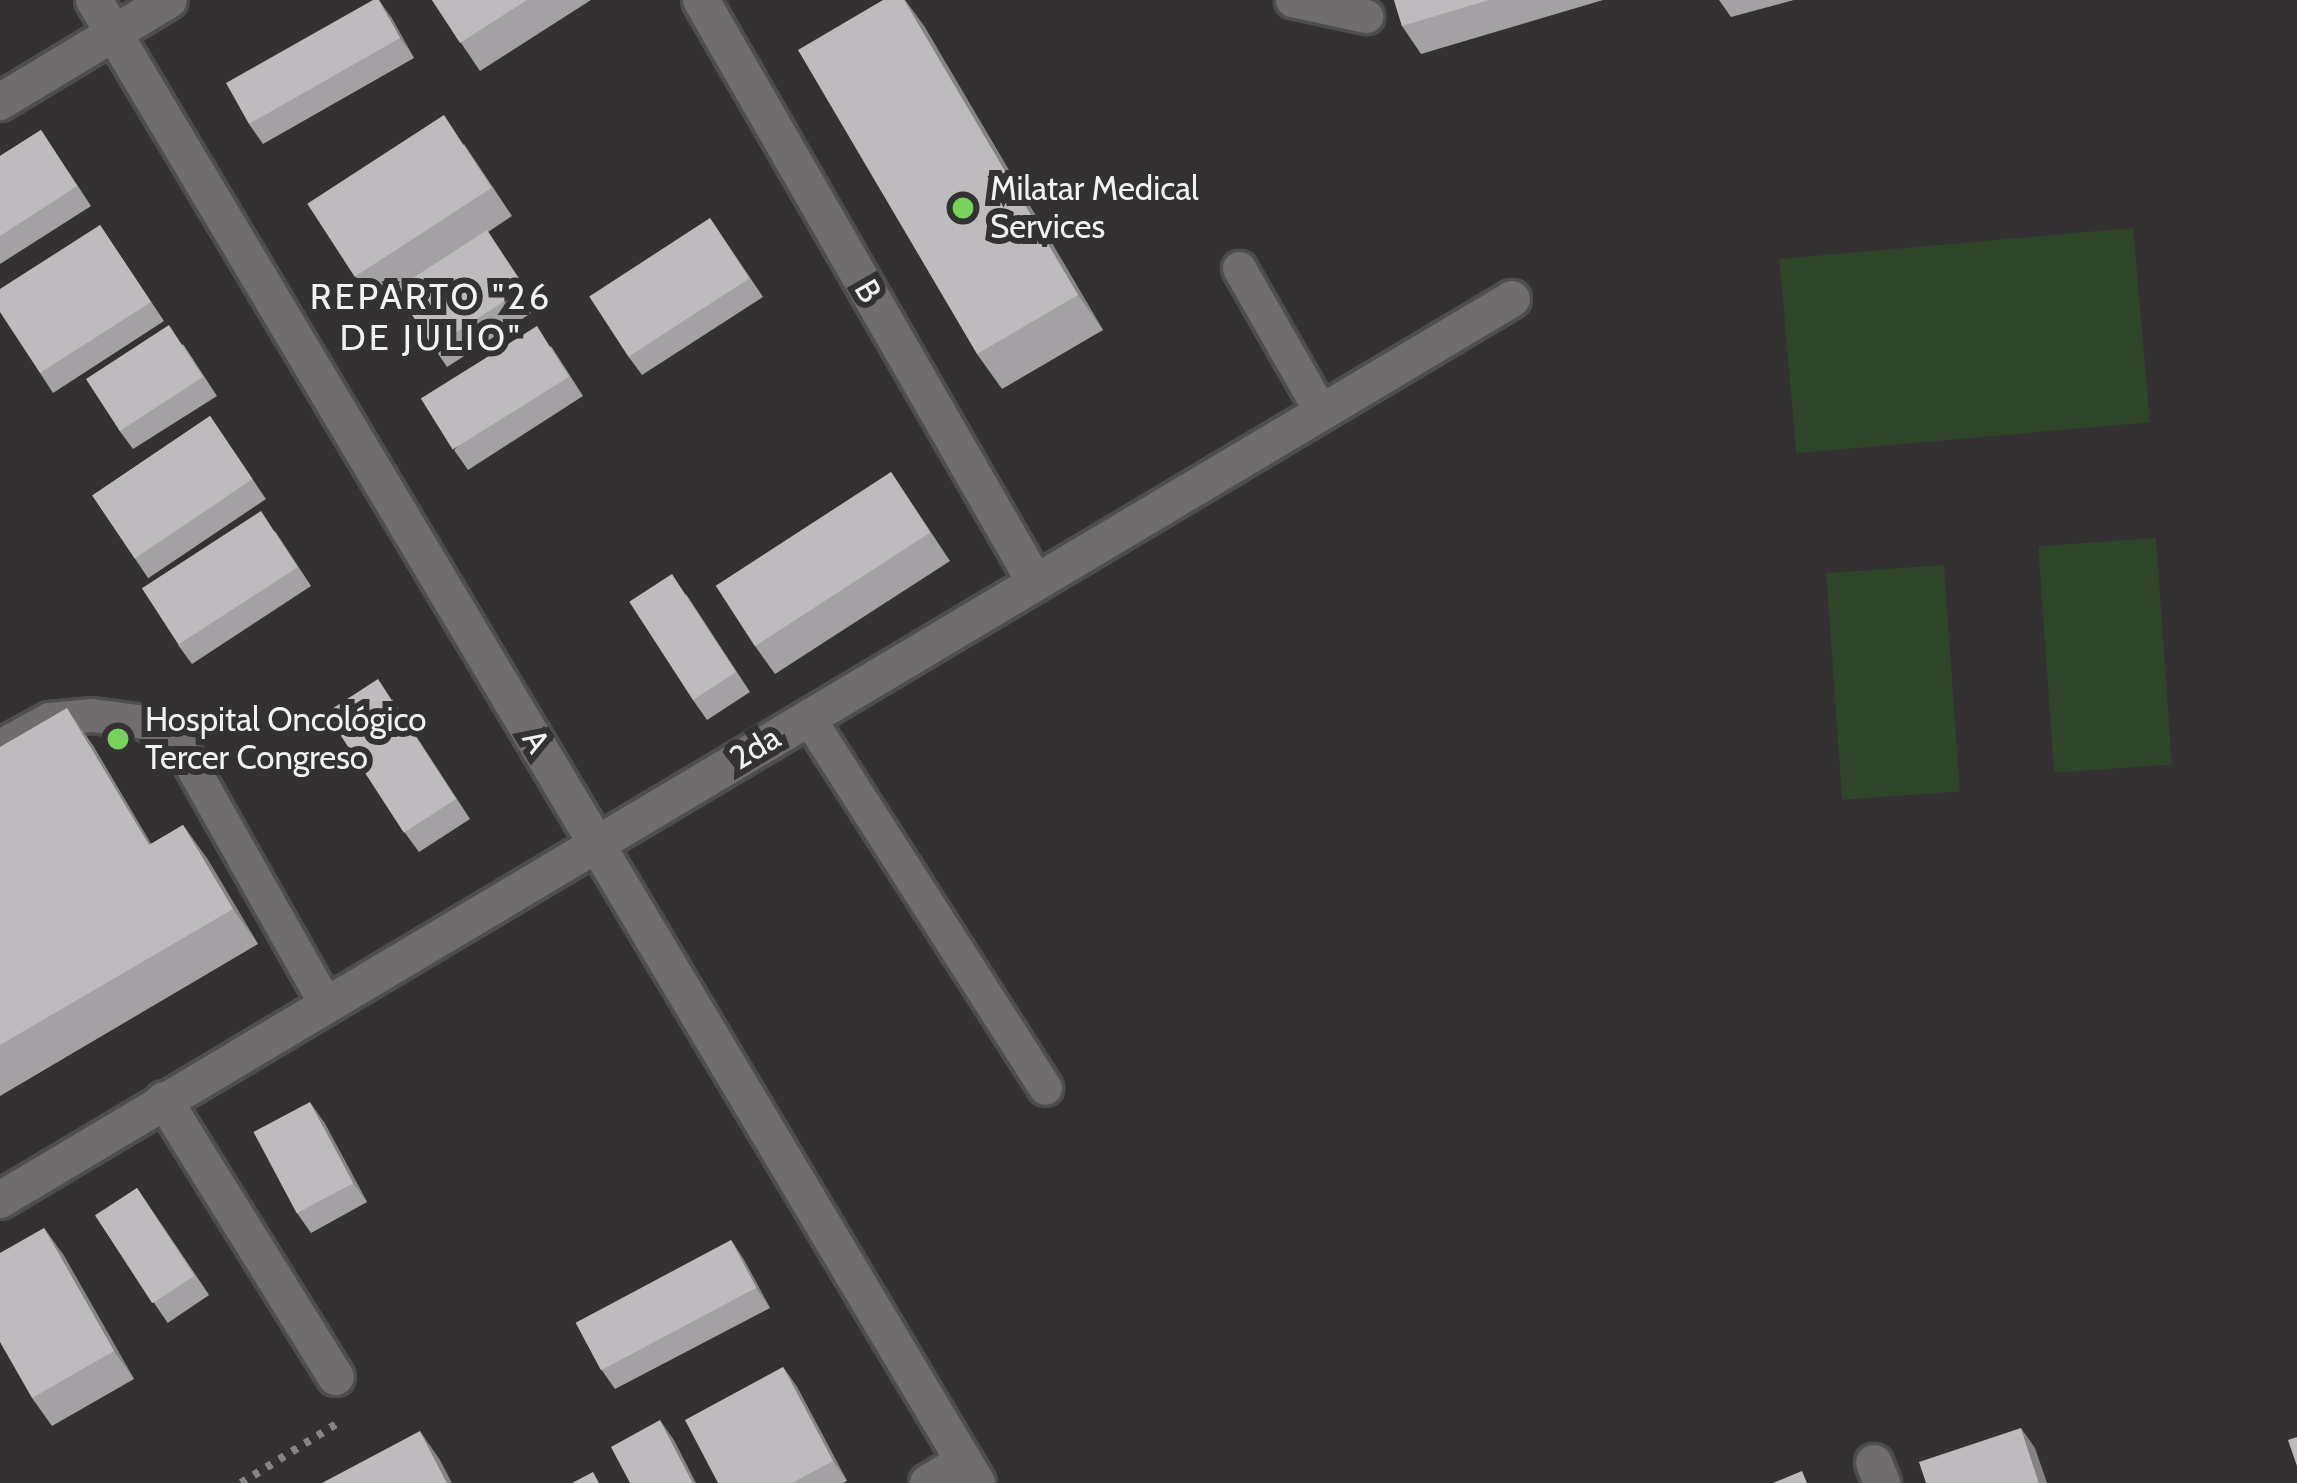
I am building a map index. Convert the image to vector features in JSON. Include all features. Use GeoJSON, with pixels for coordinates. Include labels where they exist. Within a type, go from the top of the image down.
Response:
{"type":"FeatureCollection","features":[{"type":"Feature","properties":{"kind":"street","name":"A"},"geometry":{"type":"LineString","coordinates":[[94,0],[970,1472]]}},
{"type":"Feature","properties":{"kind":"street"},"geometry":{"type":"LineString","coordinates":[[0,102],[170,0]]}},
{"type":"Feature","properties":{"kind":"street","name":"B"},"geometry":{"type":"LineString","coordinates":[[701,0],[1035,582]]}},
{"type":"Feature","properties":{"kind":"street","name":"2da"},"geometry":{"type":"LineString","coordinates":[[0,1200],[1512,299]]}},
{"type":"Feature","properties":{"kind":"street"},"geometry":{"type":"LineString","coordinates":[[164,1100],[336,1377]]}},
{"type":"Feature","properties":{"kind":"street"},"geometry":{"type":"LineString","coordinates":[[928,1483],[970,1472]]}},
{"type":"Feature","properties":{"kind":"lane"},"geometry":{"type":"LineString","coordinates":[[1292,0],[1366,16]]}},
{"type":"Feature","properties":{"kind":"lane"},"geometry":{"type":"LineString","coordinates":[[1239,268],[1321,412]]}},
{"type":"Feature","properties":{"kind":"lane"},"geometry":{"type":"LineString","coordinates":[[0,746],[49,719],[92,715],[144,722],[178,742],[327,1006]]}},
{"type":"Feature","properties":{"kind":"lane"},"geometry":{"type":"LineString","coordinates":[[808,717],[1045,1088]]}},
{"type":"Feature","properties":{"kind":"path"},"geometry":{"type":"LineString","coordinates":[[241,1483],[348,1416],[336,1377]]}},
{"type":"Feature","properties":{"kind":"green space"},"geometry":{"type":"Polygon","coordinates":[[[2133,228],[2150,422],[1796,453],[1779,259],[2133,228]]]}},
{"type":"Feature","properties":{"kind":"green space"},"geometry":{"type":"Polygon","coordinates":[[[2156,538],[2172,764],[2054,773],[2038,546],[2156,538]]]}},
{"type":"Feature","properties":{"kind":"green space"},"geometry":{"type":"Polygon","coordinates":[[[1944,565],[1960,791],[1842,800],[1826,573],[1944,565]]]}},
{"type":"Feature","properties":{"kind":"building"},"geometry":{"type":"Polygon","coordinates":[[[379,0],[400,38],[249,124],[226,83],[379,0]]]}},
{"type":"Feature","properties":{"kind":"building"},"geometry":{"type":"Polygon","coordinates":[[[432,0],[527,0],[460,43],[432,0]]]}},
{"type":"Feature","properties":{"kind":"building","name":"Milatar Medical Services"},"geometry":{"type":"Polygon","coordinates":[[[883,0],[904,0],[1078,295],[977,354],[798,50],[883,0]]]}},
{"type":"Feature","properties":{"kind":"building"},"geometry":{"type":"Polygon","coordinates":[[[1394,0],[1489,0],[1402,26],[1394,0]]]}},
{"type":"Feature","properties":{"kind":"building"},"geometry":{"type":"Polygon","coordinates":[[[444,115],[491,188],[355,277],[307,204],[444,115]]]}},
{"type":"Feature","properties":{"kind":"building"},"geometry":{"type":"Polygon","coordinates":[[[41,130],[77,186],[0,236],[0,156],[41,130]]]}},
{"type":"Feature","properties":{"kind":"building"},"geometry":{"type":"Polygon","coordinates":[[[710,218],[749,278],[628,357],[589,296],[710,218]]]}},
{"type":"Feature","properties":{"kind":"building"},"geometry":{"type":"Polygon","coordinates":[[[100,225],[151,302],[40,373],[0,312],[0,289],[100,225]]]}},
{"type":"Feature","properties":{"kind":"building"},"geometry":{"type":"Polygon","coordinates":[[[487,230],[525,288],[433,347],[396,289],[487,230]]]}},
{"type":"Feature","properties":{"kind":"building"},"geometry":{"type":"Polygon","coordinates":[[[169,325],[203,377],[120,431],[86,379],[169,325]]]}},
{"type":"Feature","properties":{"kind":"building"},"geometry":{"type":"Polygon","coordinates":[[[537,326],[569,377],[453,449],[421,399],[537,326]]]}},
{"type":"Feature","properties":{"kind":"building"},"geometry":{"type":"Polygon","coordinates":[[[210,416],[252,479],[135,558],[92,495],[210,416]]]}},
{"type":"Feature","properties":{"kind":"building"},"geometry":{"type":"Polygon","coordinates":[[[891,472],[930,532],[755,646],[716,586],[891,472]]]}},
{"type":"Feature","properties":{"kind":"building"},"geometry":{"type":"Polygon","coordinates":[[[261,511],[297,567],[178,645],[142,588],[261,511]]]}},
{"type":"Feature","properties":{"kind":"building"},"geometry":{"type":"Polygon","coordinates":[[[672,574],[736,672],[693,700],[629,602],[672,574]]]}},
{"type":"Feature","properties":{"kind":"building"},"geometry":{"type":"Polygon","coordinates":[[[378,679],[456,799],[404,833],[326,713],[378,679]]]}},
{"type":"Feature","properties":{"kind":"building"},"geometry":{"type":"Polygon","coordinates":[[[67,708],[149,845],[183,825],[233,909],[0,1045],[0,747],[67,708]]]}},
{"type":"Feature","properties":{"kind":"building"},"geometry":{"type":"Polygon","coordinates":[[[310,1102],[353,1183],[297,1213],[253,1132],[310,1102]]]}},
{"type":"Feature","properties":{"kind":"building"},"geometry":{"type":"Polygon","coordinates":[[[137,1188],[194,1276],[152,1303],[95,1215],[137,1188]]]}},
{"type":"Feature","properties":{"kind":"building"},"geometry":{"type":"Polygon","coordinates":[[[44,1228],[114,1351],[32,1398],[0,1342],[0,1253],[44,1228]]]}},
{"type":"Feature","properties":{"kind":"building"},"geometry":{"type":"Polygon","coordinates":[[[731,1240],[756,1288],[601,1370],[576,1323],[731,1240]]]}},
{"type":"Feature","properties":{"kind":"building"},"geometry":{"type":"Polygon","coordinates":[[[783,1367],[833,1461],[792,1483],[718,1483],[685,1420],[783,1367]]]}},
{"type":"Feature","properties":{"kind":"building"},"geometry":{"type":"Polygon","coordinates":[[[660,1420],[693,1483],[630,1483],[611,1447],[660,1420]]]}},
{"type":"Feature","properties":{"kind":"building"},"geometry":{"type":"Polygon","coordinates":[[[2021,1428],[2039,1483],[1926,1483],[1919,1462],[2021,1428]]]}},
{"type":"Feature","properties":{"kind":"building"},"geometry":{"type":"Polygon","coordinates":[[[420,1431],[447,1483],[322,1483],[420,1431]]]}},
{"type":"Feature","properties":{"kind":"building"},"geometry":{"type":"Polygon","coordinates":[[[2297,1437],[2297,1466],[2288,1440],[2297,1437]]]}},
{"type":"Feature","properties":{"kind":"building"},"geometry":{"type":"Polygon","coordinates":[[[1802,1471],[1807,1483],[1773,1483],[1802,1471]]]}},
{"type":"Feature","properties":{"kind":"building"},"geometry":{"type":"Polygon","coordinates":[[[593,1472],[599,1483],[572,1483],[593,1472]]]}},
{"type":"Feature","properties":{"kind":"place","name":"Milatar Medical Services"},"geometry":{"type":"Point","coordinates":[963,208]}},
{"type":"Feature","properties":{"kind":"place","name":"Hospital Oncológico Tercer Congreso"},"geometry":{"type":"Point","coordinates":[118,739]}},
{"type":"Feature","properties":{"kind":"district","name":"REPARTO \"26 DE JULIO\""},"geometry":{"type":"Point","coordinates":[431,316]}}]}
